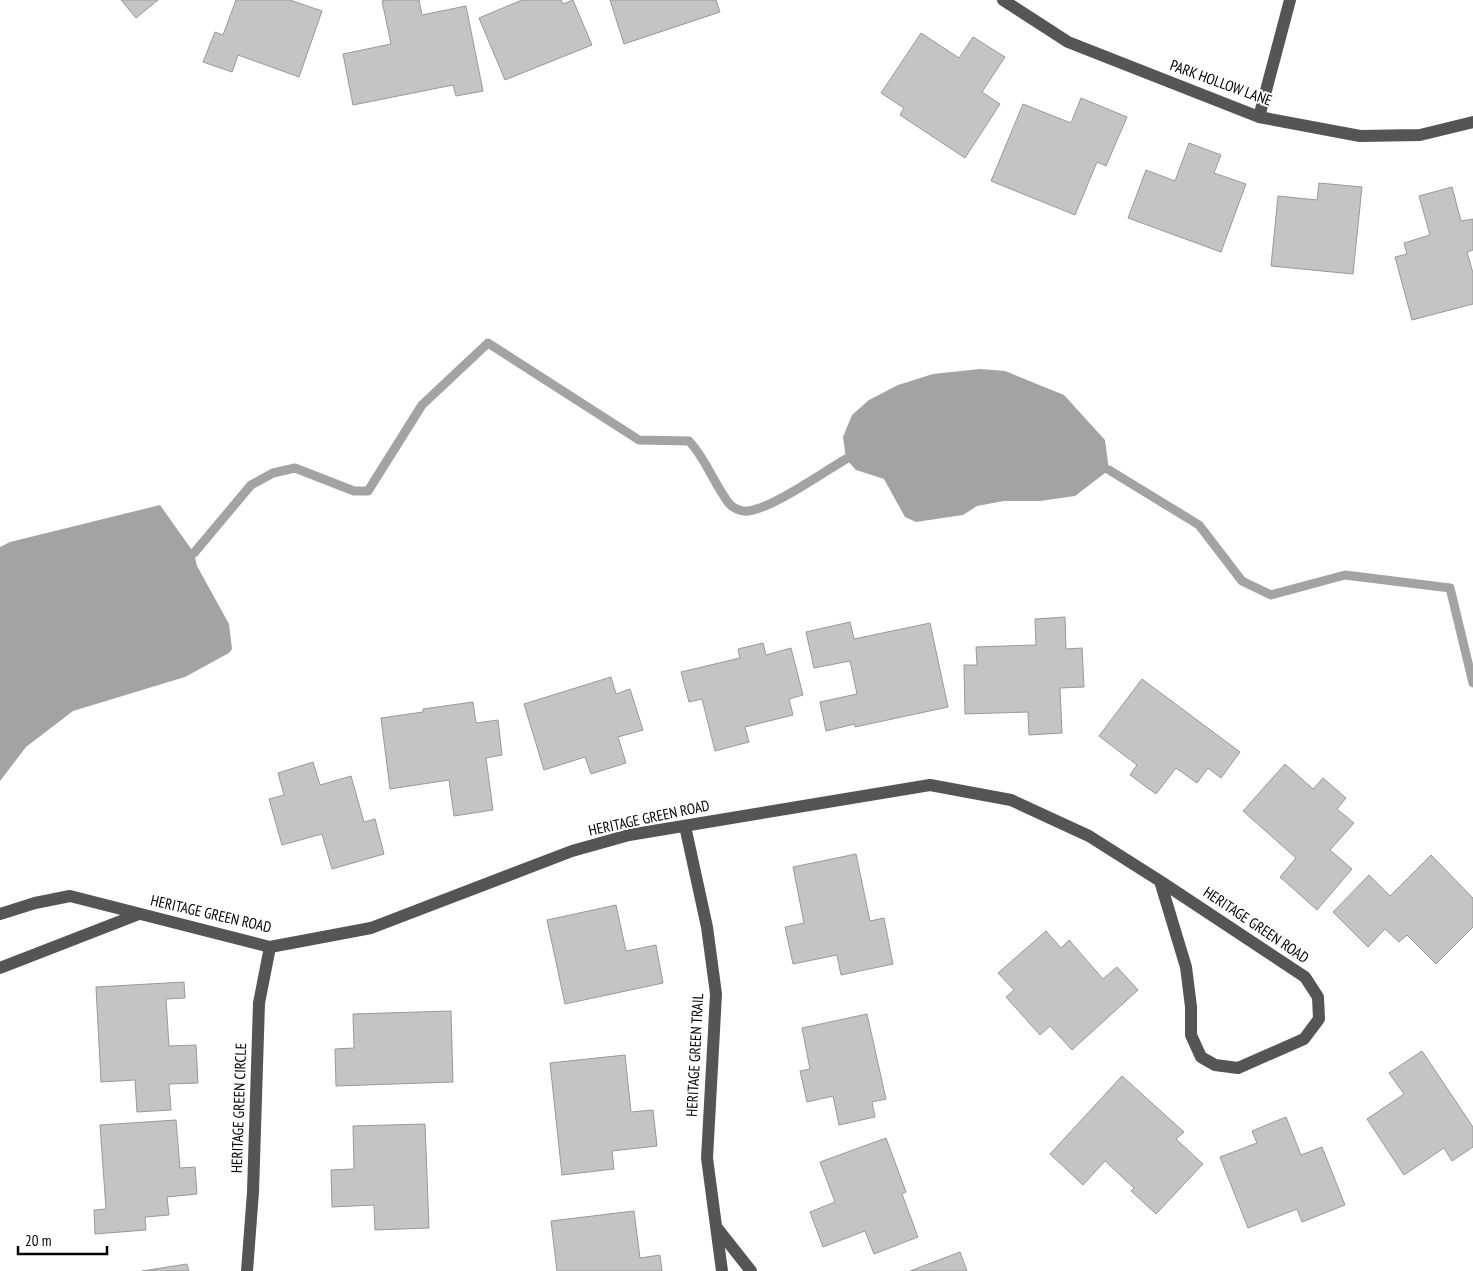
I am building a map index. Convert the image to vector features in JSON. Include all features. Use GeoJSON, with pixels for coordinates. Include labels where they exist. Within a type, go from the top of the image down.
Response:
{"type":"FeatureCollection","features":[{"type":"Feature","properties":{"kind":"street","name":"PARK HOLLOW LANE"},"geometry":{"type":"LineString","coordinates":[[1004,0],[1068,42],[1259,117],[1360,136],[1420,135],[1473,122]]}},
{"type":"Feature","properties":{"kind":"street"},"geometry":{"type":"LineString","coordinates":[[1259,117],[1290,0]]}},
{"type":"Feature","properties":{"kind":"street","name":"HERITAGE GREEN ROAD"},"geometry":{"type":"LineString","coordinates":[[0,914],[35,903],[70,896],[270,947],[371,928],[572,851],[629,835],[930,784],[1011,800],[1089,836],[1160,881],[1305,977],[1318,997],[1319,1019],[1304,1039],[1238,1068],[1215,1064],[1201,1057],[1191,1035],[1191,1007],[1186,967],[1160,881]]}},
{"type":"Feature","properties":{"kind":"street","name":"HERITAGE GREEN TRAIL"},"geometry":{"type":"LineString","coordinates":[[684,826],[707,927],[716,994],[707,1158],[722,1271]]}},
{"type":"Feature","properties":{"kind":"street","name":"HERITAGE GREEN ROAD"},"geometry":{"type":"LineString","coordinates":[[0,968],[139,914]]}},
{"type":"Feature","properties":{"kind":"street","name":"HERITAGE GREEN CIRCLE"},"geometry":{"type":"LineString","coordinates":[[247,1271],[253,1192],[259,1004],[270,947]]}},
{"type":"Feature","properties":{"kind":"street"},"geometry":{"type":"LineString","coordinates":[[716,1228],[751,1271]]}},
{"type":"Feature","properties":{"kind":"shaded area"},"geometry":{"type":"Polygon","coordinates":[[[980,369],[1005,371],[1064,395],[1105,440],[1109,470],[1075,496],[1040,501],[1004,501],[977,506],[963,515],[916,522],[905,517],[884,479],[856,470],[846,459],[843,437],[852,415],[869,400],[898,385],[933,374],[980,369]]]}},
{"type":"Feature","properties":{"kind":"shaded area"},"geometry":{"type":"Polygon","coordinates":[[[160,505],[194,553],[197,566],[229,624],[232,649],[229,653],[185,677],[73,711],[26,747],[0,781],[0,547],[10,542],[160,505]]]}},
{"type":"Feature","properties":{"kind":"building"},"geometry":{"type":"Polygon","coordinates":[[[121,0],[158,0],[136,18],[121,0]]]}},
{"type":"Feature","properties":{"kind":"building"},"geometry":{"type":"Polygon","coordinates":[[[236,0],[290,0],[322,11],[299,77],[238,55],[232,72],[203,62],[215,32],[223,35],[236,0]]]}},
{"type":"Feature","properties":{"kind":"building"},"geometry":{"type":"Polygon","coordinates":[[[419,0],[422,15],[466,6],[483,91],[456,96],[453,85],[353,105],[343,54],[391,44],[382,1],[419,0]]]}},
{"type":"Feature","properties":{"kind":"building"},"geometry":{"type":"Polygon","coordinates":[[[522,0],[561,0],[563,4],[573,0],[592,45],[505,80],[479,18],[522,0]]]}},
{"type":"Feature","properties":{"kind":"building"},"geometry":{"type":"Polygon","coordinates":[[[610,0],[716,0],[720,12],[624,44],[610,0]]]}},
{"type":"Feature","properties":{"kind":"building"},"geometry":{"type":"Polygon","coordinates":[[[921,33],[959,58],[973,37],[1005,57],[982,92],[1000,104],[965,158],[900,115],[904,108],[881,93],[921,33]]]}},
{"type":"Feature","properties":{"kind":"building"},"geometry":{"type":"Polygon","coordinates":[[[1081,98],[1127,117],[1106,166],[1097,162],[1075,215],[991,181],[1023,104],[1071,123],[1081,98]]]}},
{"type":"Feature","properties":{"kind":"building"},"geometry":{"type":"Polygon","coordinates":[[[1189,143],[1221,155],[1214,173],[1246,184],[1221,252],[1128,218],[1146,170],[1175,181],[1189,143]]]}},
{"type":"Feature","properties":{"kind":"building"},"geometry":{"type":"Polygon","coordinates":[[[1319,183],[1362,187],[1353,274],[1271,266],[1278,196],[1317,200],[1319,183]]]}},
{"type":"Feature","properties":{"kind":"building"},"geometry":{"type":"Polygon","coordinates":[[[1452,187],[1461,221],[1473,219],[1473,250],[1467,252],[1473,273],[1473,304],[1412,320],[1395,257],[1407,254],[1404,243],[1430,235],[1419,196],[1452,187]]]}},
{"type":"Feature","properties":{"kind":"building"},"geometry":{"type":"Polygon","coordinates":[[[1065,617],[1066,649],[1082,648],[1084,687],[1060,688],[1062,733],[1029,735],[1028,712],[965,714],[964,665],[977,665],[976,647],[1036,645],[1035,619],[1065,617]]]}},
{"type":"Feature","properties":{"kind":"building"},"geometry":{"type":"Polygon","coordinates":[[[850,622],[854,639],[930,623],[948,707],[855,727],[855,724],[826,731],[820,702],[857,694],[850,661],[814,668],[806,632],[850,622]]]}},
{"type":"Feature","properties":{"kind":"building"},"geometry":{"type":"Polygon","coordinates":[[[763,643],[766,655],[791,648],[803,695],[789,699],[793,715],[745,727],[749,742],[715,751],[702,699],[689,702],[681,672],[740,658],[738,649],[763,643]]]}},
{"type":"Feature","properties":{"kind":"building"},"geometry":{"type":"Polygon","coordinates":[[[611,677],[616,694],[630,689],[643,730],[618,737],[626,763],[591,774],[585,757],[544,770],[524,704],[611,677]]]}},
{"type":"Feature","properties":{"kind":"building"},"geometry":{"type":"Polygon","coordinates":[[[1142,679],[1240,752],[1221,778],[1208,768],[1197,783],[1176,768],[1156,794],[1130,775],[1137,765],[1099,736],[1142,679]]]}},
{"type":"Feature","properties":{"kind":"building"},"geometry":{"type":"Polygon","coordinates":[[[473,702],[476,723],[498,720],[502,755],[486,758],[493,810],[454,816],[449,780],[390,789],[381,718],[423,712],[423,709],[473,702]]]}},
{"type":"Feature","properties":{"kind":"building"},"geometry":{"type":"Polygon","coordinates":[[[313,762],[320,785],[351,776],[364,822],[375,819],[384,854],[332,869],[322,834],[282,845],[269,799],[284,795],[278,773],[313,762]]]}},
{"type":"Feature","properties":{"kind":"building"},"geometry":{"type":"Polygon","coordinates":[[[1285,764],[1313,789],[1323,778],[1346,798],[1337,809],[1354,823],[1330,850],[1352,869],[1317,910],[1280,877],[1296,858],[1243,811],[1285,764]]]}},
{"type":"Feature","properties":{"kind":"building"},"geometry":{"type":"Polygon","coordinates":[[[856,854],[870,921],[884,918],[893,964],[841,975],[837,955],[793,964],[785,927],[804,923],[793,867],[856,854]]]}},
{"type":"Feature","properties":{"kind":"building"},"geometry":{"type":"Polygon","coordinates":[[[1431,855],[1473,898],[1473,927],[1436,964],[1407,935],[1399,942],[1385,929],[1368,947],[1333,912],[1369,875],[1390,896],[1431,855]]]}},
{"type":"Feature","properties":{"kind":"building"},"geometry":{"type":"Polygon","coordinates":[[[616,905],[626,951],[656,945],[663,983],[565,1004],[547,920],[616,905]]]}},
{"type":"Feature","properties":{"kind":"building"},"geometry":{"type":"Polygon","coordinates":[[[1046,931],[1061,948],[1069,940],[1103,979],[1117,967],[1138,990],[1072,1050],[1050,1026],[1040,1035],[1006,997],[1014,990],[998,973],[1046,931]]]}},
{"type":"Feature","properties":{"kind":"building"},"geometry":{"type":"Polygon","coordinates":[[[184,982],[185,998],[166,999],[169,1046],[196,1045],[198,1083],[169,1084],[171,1110],[137,1112],[135,1080],[101,1082],[96,987],[184,982]]]}},
{"type":"Feature","properties":{"kind":"building"},"geometry":{"type":"Polygon","coordinates":[[[451,1011],[453,1082],[336,1086],[335,1049],[354,1048],[353,1014],[451,1011]]]}},
{"type":"Feature","properties":{"kind":"building"},"geometry":{"type":"Polygon","coordinates":[[[867,1014],[886,1099],[872,1102],[875,1117],[839,1125],[833,1096],[807,1102],[800,1071],[810,1069],[802,1028],[867,1014]]]}},
{"type":"Feature","properties":{"kind":"building"},"geometry":{"type":"Polygon","coordinates":[[[1422,1051],[1473,1127],[1473,1147],[1452,1161],[1444,1148],[1404,1175],[1367,1119],[1404,1094],[1389,1073],[1422,1051]]]}},
{"type":"Feature","properties":{"kind":"building"},"geometry":{"type":"Polygon","coordinates":[[[625,1055],[631,1112],[653,1110],[657,1146],[612,1151],[614,1169],[562,1175],[550,1063],[625,1055]]]}},
{"type":"Feature","properties":{"kind":"building"},"geometry":{"type":"Polygon","coordinates":[[[1122,1076],[1184,1132],[1176,1139],[1203,1164],[1156,1214],[1131,1191],[1134,1188],[1105,1161],[1083,1185],[1050,1154],[1122,1076]]]}},
{"type":"Feature","properties":{"kind":"building"},"geometry":{"type":"Polygon","coordinates":[[[1286,1117],[1301,1155],[1322,1147],[1345,1205],[1302,1222],[1297,1209],[1248,1228],[1220,1157],[1257,1143],[1252,1131],[1286,1117]]]}},
{"type":"Feature","properties":{"kind":"building"},"geometry":{"type":"Polygon","coordinates":[[[176,1120],[180,1168],[195,1167],[197,1194],[167,1197],[169,1215],[145,1217],[146,1230],[95,1234],[94,1210],[106,1209],[100,1125],[176,1120]]]}},
{"type":"Feature","properties":{"kind":"building"},"geometry":{"type":"Polygon","coordinates":[[[425,1124],[429,1228],[375,1230],[374,1205],[332,1207],[331,1170],[354,1169],[353,1126],[425,1124]]]}},
{"type":"Feature","properties":{"kind":"building"},"geometry":{"type":"Polygon","coordinates":[[[886,1138],[906,1192],[902,1194],[918,1237],[874,1254],[865,1231],[823,1247],[810,1212],[835,1202],[820,1162],[886,1138]]]}},
{"type":"Feature","properties":{"kind":"building"},"geometry":{"type":"Polygon","coordinates":[[[634,1211],[640,1258],[660,1255],[662,1271],[557,1271],[551,1221],[634,1211]]]}},
{"type":"Feature","properties":{"kind":"building"},"geometry":{"type":"Polygon","coordinates":[[[960,1252],[967,1271],[910,1271],[960,1252]]]}},
{"type":"Feature","properties":{"kind":"building"},"geometry":{"type":"Polygon","coordinates":[[[187,1264],[189,1271],[142,1271],[187,1264]]]}},
{"type":"Feature","properties":{"kind":"waterway"},"geometry":{"type":"LineString","coordinates":[[194,553],[251,485],[273,473],[295,468],[354,491],[368,491],[422,405],[488,343],[639,440],[689,441],[700,455],[728,502],[740,510],[748,511],[770,504],[846,459]]}},
{"type":"Feature","properties":{"kind":"waterway"},"geometry":{"type":"LineString","coordinates":[[1109,470],[1199,525],[1242,581],[1271,595],[1345,575],[1450,588],[1473,683]]}}]}
